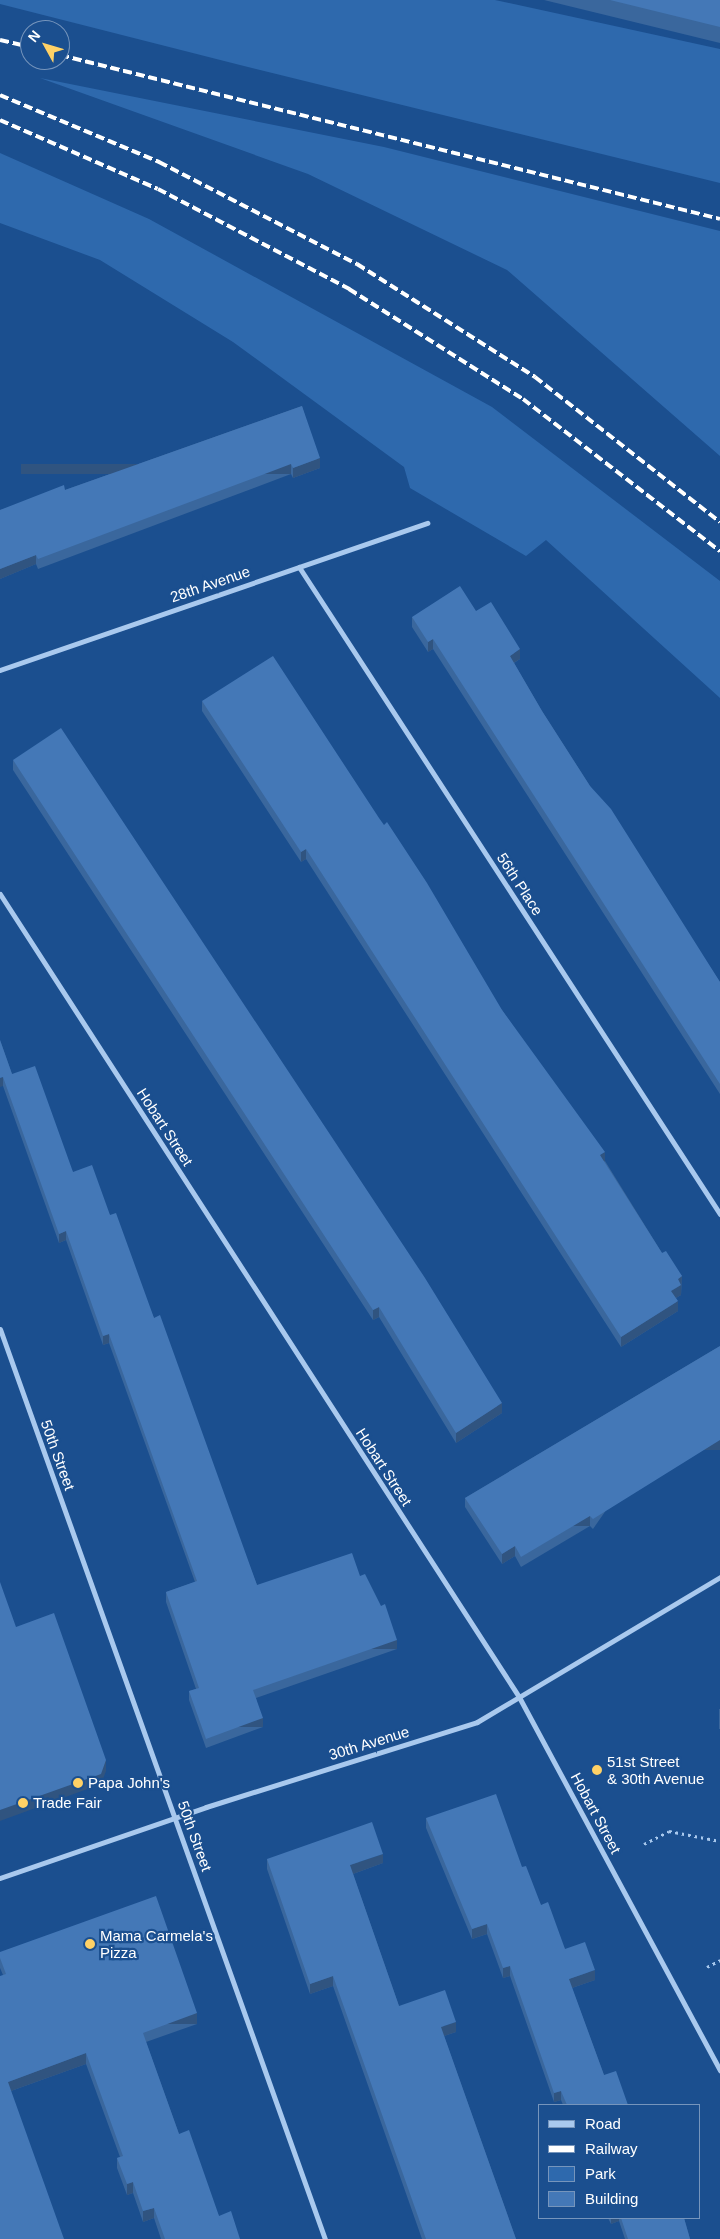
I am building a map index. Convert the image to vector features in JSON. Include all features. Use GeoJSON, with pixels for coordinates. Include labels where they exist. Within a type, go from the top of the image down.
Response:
{"type":"FeatureCollection","features":[{"type":"Feature","properties":{"kind":"street","name":"28th Avenue"},"geometry":{"type":"LineString","coordinates":[[0,670],[427,522]]}},
{"type":"Feature","properties":{"kind":"street","name":"56th Place"},"geometry":{"type":"LineString","coordinates":[[299,566],[720,1214]]}},
{"type":"Feature","properties":{"kind":"street","name":"Hobart Street"},"geometry":{"type":"LineString","coordinates":[[0,894],[519,1697],[720,2070]]}},
{"type":"Feature","properties":{"kind":"street","name":"50th Street"},"geometry":{"type":"LineString","coordinates":[[0,1329],[325,2239]]}},
{"type":"Feature","properties":{"kind":"street","name":"30th Avenue"},"geometry":{"type":"LineString","coordinates":[[0,1878],[175,1818],[477,1722],[720,1576]]}},
{"type":"Feature","properties":{"kind":"path"},"geometry":{"type":"LineString","coordinates":[[644,1844],[669,1831],[720,1841]]}},
{"type":"Feature","properties":{"kind":"path"},"geometry":{"type":"LineString","coordinates":[[707,1967],[720,1960]]}},
{"type":"Feature","properties":{"kind":"green space"},"geometry":{"type":"Polygon","coordinates":[[[0,0],[495,0],[720,49],[720,183],[240,65],[70,22],[70,20],[63,20],[0,4],[0,0]]]}},
{"type":"Feature","properties":{"kind":"green space"},"geometry":{"type":"Polygon","coordinates":[[[40,78],[384,147],[720,231],[720,456],[507,270],[308,174],[40,78]]]}},
{"type":"Feature","properties":{"kind":"green space"},"geometry":{"type":"Polygon","coordinates":[[[0,153],[149,219],[492,407],[720,581],[720,698],[546,540],[526,556],[410,488],[404,467],[233,342],[100,260],[0,223],[0,153]]]}},
{"type":"Feature","properties":{"kind":"building"},"geometry":{"type":"Polygon","coordinates":[[[610,0],[720,0],[720,27],[610,0]]]}},
{"type":"Feature","properties":{"kind":"building"},"geometry":{"type":"Polygon","coordinates":[[[302,406],[320,458],[293,468],[291,464],[38,559],[36,555],[0,569],[0,510],[64,485],[65,490],[302,406]]]}},
{"type":"Feature","properties":{"kind":"building"},"geometry":{"type":"Polygon","coordinates":[[[460,586],[476,611],[491,602],[520,649],[510,656],[542,711],[590,786],[611,809],[720,982],[720,1084],[433,639],[428,642],[412,617],[460,586]]]}},
{"type":"Feature","properties":{"kind":"building"},"geometry":{"type":"Polygon","coordinates":[[[273,656],[379,818],[384,825],[387,822],[427,883],[502,1010],[605,1152],[600,1155],[662,1253],[666,1251],[682,1276],[678,1279],[681,1285],[671,1291],[678,1301],[621,1337],[306,849],[301,852],[202,701],[273,656]]]}},
{"type":"Feature","properties":{"kind":"building"},"geometry":{"type":"Polygon","coordinates":[[[61,728],[425,1278],[502,1403],[456,1433],[379,1307],[373,1310],[13,760],[61,728]]]}},
{"type":"Feature","properties":{"kind":"building"},"geometry":{"type":"Polygon","coordinates":[[[0,1040],[12,1074],[35,1066],[73,1172],[92,1165],[110,1215],[116,1213],[154,1318],[160,1315],[257,1585],[352,1553],[360,1576],[365,1574],[381,1606],[385,1604],[397,1640],[253,1690],[263,1718],[206,1739],[189,1691],[199,1688],[166,1592],[197,1581],[109,1334],[103,1336],[66,1231],[59,1234],[3,1077],[0,1078],[0,1040]]]}},
{"type":"Feature","properties":{"kind":"building"},"geometry":{"type":"Polygon","coordinates":[[[720,1346],[720,1440],[593,1519],[590,1516],[521,1557],[515,1546],[502,1554],[465,1498],[720,1346]]]}},
{"type":"Feature","properties":{"kind":"building"},"geometry":{"type":"Polygon","coordinates":[[[0,1582],[16,1627],[54,1613],[106,1760],[101,1774],[0,1810],[0,1582]]]}},
{"type":"Feature","properties":{"kind":"building"},"geometry":{"type":"Polygon","coordinates":[[[496,1794],[522,1867],[526,1866],[541,1905],[548,1902],[565,1949],[585,1942],[595,1970],[569,1979],[604,2075],[616,2071],[628,2104],[567,2104],[561,2091],[554,2093],[510,1966],[503,1968],[487,1924],[472,1929],[426,1818],[496,1794]]]}},
{"type":"Feature","properties":{"kind":"building"},"geometry":{"type":"Polygon","coordinates":[[[372,1822],[383,1854],[350,1865],[399,2006],[445,1990],[456,2022],[441,2027],[516,2239],[426,2239],[333,1976],[310,1984],[267,1859],[372,1822]]]}},
{"type":"Feature","properties":{"kind":"building"},"geometry":{"type":"Polygon","coordinates":[[[156,1896],[197,2013],[143,2033],[179,2134],[189,2130],[219,2216],[231,2211],[240,2239],[165,2239],[154,2208],[143,2211],[133,2182],[127,2184],[117,2158],[123,2156],[86,2053],[8,2082],[64,2239],[0,2239],[0,1976],[6,1974],[0,1958],[0,1952],[156,1896]]]}},
{"type":"Feature","properties":{"kind":"building"},"geometry":{"type":"Polygon","coordinates":[[[621,2219],[684,2219],[690,2239],[628,2239],[621,2219]]]}},
{"type":"Feature","properties":{"kind":"railway"},"geometry":{"type":"LineString","coordinates":[[0,40],[20,45]]}},
{"type":"Feature","properties":{"kind":"railway"},"geometry":{"type":"LineString","coordinates":[[70,57],[720,219]]}},
{"type":"Feature","properties":{"kind":"railway"},"geometry":{"type":"LineString","coordinates":[[0,95],[159,162],[357,264],[535,377],[720,522]]}},
{"type":"Feature","properties":{"kind":"railway"},"geometry":{"type":"LineString","coordinates":[[0,120],[158,189],[349,289],[523,399],[720,551]]}},
{"type":"Feature","properties":{"kind":"place","name":"51st Street & 30th Avenue"},"geometry":{"type":"Point","coordinates":[597,1770]}},
{"type":"Feature","properties":{"kind":"place","name":"Papa John's"},"geometry":{"type":"Point","coordinates":[78,1783]}},
{"type":"Feature","properties":{"kind":"place","name":"Trade Fair"},"geometry":{"type":"Point","coordinates":[23,1803]}},
{"type":"Feature","properties":{"kind":"place","name":"Mama Carmela's Pizza"},"geometry":{"type":"Point","coordinates":[90,1944]}}]}
